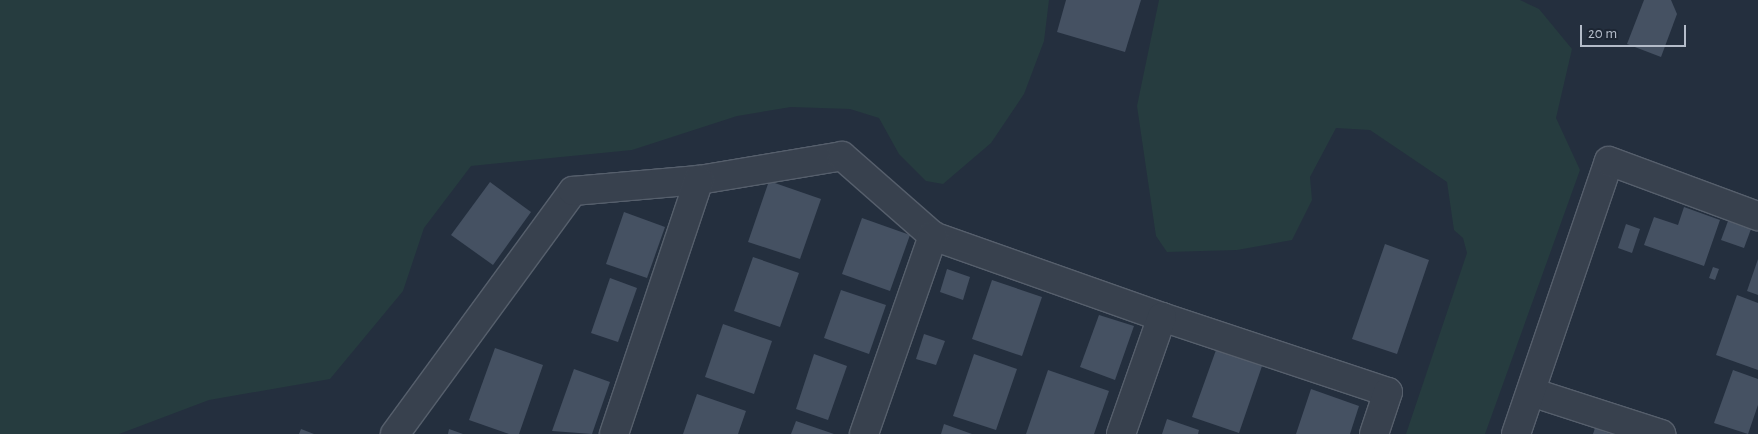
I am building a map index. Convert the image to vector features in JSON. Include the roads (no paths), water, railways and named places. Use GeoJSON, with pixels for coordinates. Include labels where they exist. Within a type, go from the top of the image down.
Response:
{"type":"FeatureCollection","features":[{"type":"Feature","properties":{"kind":"street"},"geometry":{"type":"LineString","coordinates":[[395,434],[573,191],[699,180],[842,156],[933,236],[1162,317],[1388,392],[1374,434]]}},
{"type":"Feature","properties":{"kind":"street"},"geometry":{"type":"LineString","coordinates":[[1516,434],[1609,161],[1758,216]]}},
{"type":"Feature","properties":{"kind":"street"},"geometry":{"type":"LineString","coordinates":[[614,434],[699,180]]}},
{"type":"Feature","properties":{"kind":"street"},"geometry":{"type":"LineString","coordinates":[[864,434],[933,236]]}},
{"type":"Feature","properties":{"kind":"street"},"geometry":{"type":"LineString","coordinates":[[1121,434],[1162,317]]}},
{"type":"Feature","properties":{"kind":"street"},"geometry":{"type":"LineString","coordinates":[[1531,392],[1662,434]]}}]}
